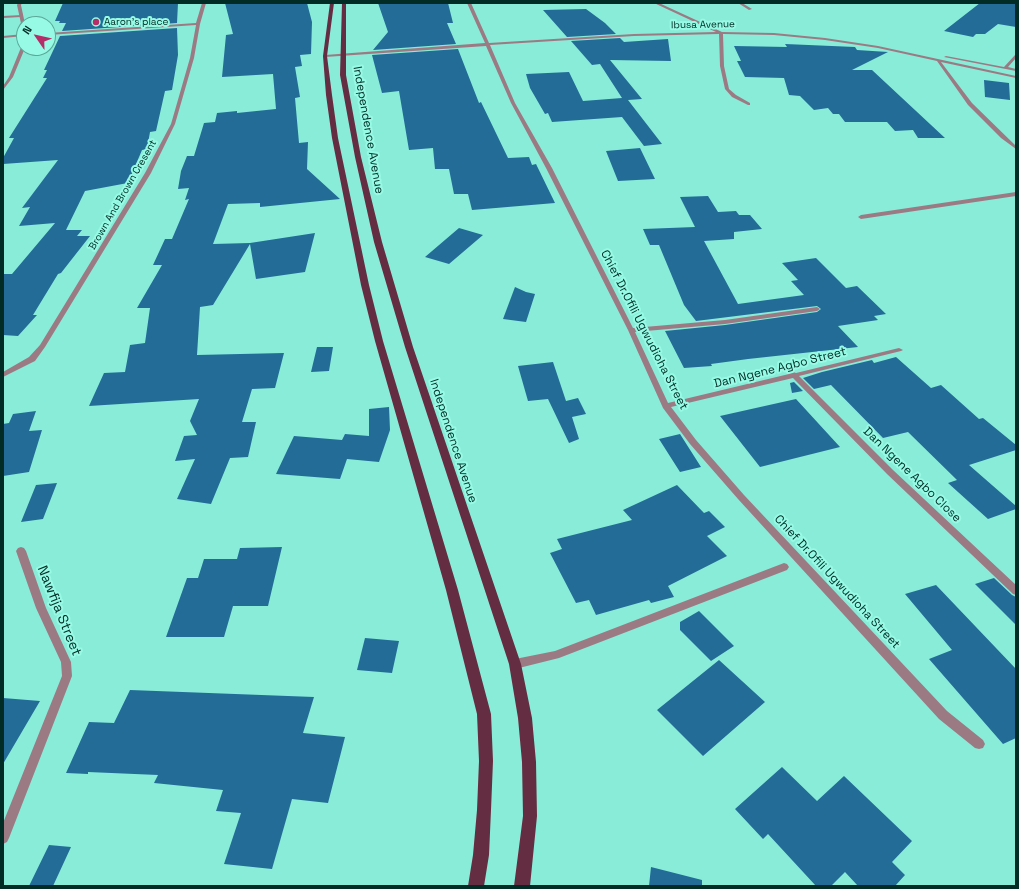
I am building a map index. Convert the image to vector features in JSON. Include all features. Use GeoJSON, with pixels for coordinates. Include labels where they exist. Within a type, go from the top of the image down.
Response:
{"type":"FeatureCollection","features":[{"type":"Feature","properties":{"kind":"main road"},"geometry":{"type":"LineString","coordinates":[[332,3],[325,56],[335,138],[365,285],[379,341],[452,590],[484,714],[486,761],[484,810],[481,855],[476,886]]}},
{"type":"Feature","properties":{"kind":"main road","name":"Independence Avenue"},"geometry":{"type":"LineString","coordinates":[[344,3],[343,75],[358,157],[378,242],[409,347],[515,664],[525,718],[529,762],[530,816],[522,886]]}},
{"type":"Feature","properties":{"kind":"street"},"geometry":{"type":"LineString","coordinates":[[20,3],[21,16]]}},
{"type":"Feature","properties":{"kind":"street","name":"Brown And Brown Cresent"},"geometry":{"type":"LineString","coordinates":[[3,374],[32,359],[43,346],[148,173],[173,124],[192,58],[198,24],[204,3]]}},
{"type":"Feature","properties":{"kind":"street"},"geometry":{"type":"LineString","coordinates":[[469,3],[486,44]]}},
{"type":"Feature","properties":{"kind":"street"},"geometry":{"type":"LineString","coordinates":[[656,3],[721,33],[722,66],[727,88],[734,96],[748,104]]}},
{"type":"Feature","properties":{"kind":"street"},"geometry":{"type":"LineString","coordinates":[[740,3],[750,9]]}},
{"type":"Feature","properties":{"kind":"street"},"geometry":{"type":"LineString","coordinates":[[3,17],[16,16]]}},
{"type":"Feature","properties":{"kind":"street"},"geometry":{"type":"LineString","coordinates":[[56,33],[198,24]]}},
{"type":"Feature","properties":{"kind":"street","name":"Ibusa Avenue"},"geometry":{"type":"LineString","coordinates":[[325,56],[634,35],[721,33],[798,36],[878,47],[1016,77]]}},
{"type":"Feature","properties":{"kind":"street"},"geometry":{"type":"LineString","coordinates":[[3,37],[16,36]]}},
{"type":"Feature","properties":{"kind":"street","name":"Chief Dr.Ofili Ugwudioha Street"},"geometry":{"type":"LineString","coordinates":[[486,44],[513,103],[549,168],[631,330],[666,406],[693,442],[741,497],[943,715],[979,744]]}},
{"type":"Feature","properties":{"kind":"street","name":"Ibusa Avenue"},"geometry":{"type":"LineString","coordinates":[[919,55],[941,56],[1016,70]]}},
{"type":"Feature","properties":{"kind":"street"},"geometry":{"type":"LineString","coordinates":[[3,89],[11,77],[20,56]]}},
{"type":"Feature","properties":{"kind":"street"},"geometry":{"type":"LineString","coordinates":[[941,56],[937,60],[970,104],[1016,148]]}},
{"type":"Feature","properties":{"kind":"street"},"geometry":{"type":"LineString","coordinates":[[1005,68],[1016,56]]}},
{"type":"Feature","properties":{"kind":"street"},"geometry":{"type":"LineString","coordinates":[[861,217],[1016,194]]}},
{"type":"Feature","properties":{"kind":"street"},"geometry":{"type":"LineString","coordinates":[[631,330],[725,322],[817,309]]}},
{"type":"Feature","properties":{"kind":"street","name":"Dan Ngene Agbo Street"},"geometry":{"type":"LineString","coordinates":[[666,406],[728,392],[793,374],[900,350]]}},
{"type":"Feature","properties":{"kind":"street","name":"Dan Ngene Agbo Close"},"geometry":{"type":"LineString","coordinates":[[793,374],[890,472],[1016,591]]}},
{"type":"Feature","properties":{"kind":"street","name":"Nawfija Street"},"geometry":{"type":"LineString","coordinates":[[3,838],[67,676],[66,662],[41,608],[21,551]]}},
{"type":"Feature","properties":{"kind":"street"},"geometry":{"type":"LineString","coordinates":[[515,664],[555,655],[784,567]]}},
{"type":"Feature","properties":{"kind":"building"},"geometry":{"type":"Polygon","coordinates":[[[63,3],[178,3],[177,23],[62,31],[66,23],[59,23],[60,21],[56,21],[63,3]]]}},
{"type":"Feature","properties":{"kind":"building"},"geometry":{"type":"Polygon","coordinates":[[[225,3],[307,3],[312,22],[311,54],[300,55],[302,66],[295,67],[300,97],[295,98],[299,143],[308,142],[307,169],[340,199],[260,207],[260,203],[228,204],[213,244],[250,243],[315,233],[305,272],[256,279],[250,244],[213,305],[200,307],[197,355],[284,353],[275,388],[252,389],[242,422],[256,422],[248,457],[230,458],[211,504],[177,499],[195,459],[175,461],[184,436],[197,435],[190,421],[199,399],[89,406],[104,373],[125,372],[130,345],[145,343],[150,308],[137,308],[162,265],[153,265],[165,239],[172,239],[189,199],[185,200],[189,188],[178,189],[181,171],[187,156],[194,156],[204,123],[215,122],[217,113],[237,111],[237,113],[276,109],[273,74],[222,77],[226,35],[233,34],[225,3]]]}},
{"type":"Feature","properties":{"kind":"building"},"geometry":{"type":"Polygon","coordinates":[[[378,3],[448,3],[453,23],[447,23],[456,44],[373,50],[388,32],[378,3]]]}},
{"type":"Feature","properties":{"kind":"building"},"geometry":{"type":"Polygon","coordinates":[[[980,3],[1016,3],[1016,27],[998,24],[985,34],[976,34],[973,37],[944,31],[980,3]]]}},
{"type":"Feature","properties":{"kind":"building"},"geometry":{"type":"Polygon","coordinates":[[[586,9],[605,23],[616,34],[567,37],[543,10],[586,9]]]}},
{"type":"Feature","properties":{"kind":"building"},"geometry":{"type":"Polygon","coordinates":[[[177,28],[178,55],[172,90],[165,91],[156,131],[150,132],[147,149],[142,150],[131,176],[133,182],[85,191],[66,230],[82,230],[77,236],[90,236],[61,273],[58,274],[33,315],[37,315],[18,336],[3,335],[3,274],[12,274],[55,223],[19,226],[30,207],[22,208],[58,160],[3,164],[3,158],[14,138],[9,138],[47,78],[43,78],[47,70],[44,70],[51,56],[56,56],[56,44],[60,36],[177,28]]]}},
{"type":"Feature","properties":{"kind":"building"},"geometry":{"type":"Polygon","coordinates":[[[620,38],[624,42],[668,39],[671,61],[610,60],[642,99],[628,100],[662,144],[644,146],[622,117],[552,122],[548,113],[545,114],[530,88],[526,74],[569,72],[583,101],[622,98],[600,64],[592,65],[571,41],[620,38]]]}},
{"type":"Feature","properties":{"kind":"building"},"geometry":{"type":"Polygon","coordinates":[[[785,44],[855,47],[857,50],[888,52],[852,70],[872,70],[945,138],[918,138],[913,130],[895,131],[887,122],[845,122],[839,114],[833,114],[828,108],[814,110],[800,96],[789,95],[784,78],[745,77],[737,61],[741,61],[734,46],[787,47],[785,44]]]}},
{"type":"Feature","properties":{"kind":"building"},"geometry":{"type":"Polygon","coordinates":[[[458,49],[479,103],[481,102],[508,158],[529,157],[532,165],[536,164],[555,203],[472,210],[468,194],[454,194],[449,169],[435,169],[433,148],[409,150],[399,91],[382,93],[372,55],[458,49]]]}},
{"type":"Feature","properties":{"kind":"building"},"geometry":{"type":"Polygon","coordinates":[[[984,80],[1009,83],[1010,100],[985,97],[984,80]]]}},
{"type":"Feature","properties":{"kind":"building"},"geometry":{"type":"Polygon","coordinates":[[[640,148],[655,179],[618,181],[606,151],[640,148]]]}},
{"type":"Feature","properties":{"kind":"building"},"geometry":{"type":"Polygon","coordinates":[[[708,196],[718,212],[736,211],[739,215],[750,215],[762,229],[734,232],[734,239],[704,241],[738,304],[804,295],[791,281],[798,280],[782,263],[816,258],[846,288],[857,286],[886,314],[874,316],[878,320],[838,326],[858,347],[748,359],[711,364],[712,366],[684,368],[665,331],[725,325],[817,312],[821,309],[817,306],[696,321],[684,305],[659,245],[650,245],[643,229],[695,227],[680,197],[708,196]]]}},
{"type":"Feature","properties":{"kind":"building"},"geometry":{"type":"Polygon","coordinates":[[[459,228],[483,235],[449,264],[425,257],[459,228]]]}},
{"type":"Feature","properties":{"kind":"building"},"geometry":{"type":"Polygon","coordinates":[[[515,287],[535,294],[526,322],[503,319],[515,287]]]}},
{"type":"Feature","properties":{"kind":"building"},"geometry":{"type":"Polygon","coordinates":[[[317,347],[333,347],[329,371],[311,372],[317,347]]]}},
{"type":"Feature","properties":{"kind":"building"},"geometry":{"type":"Polygon","coordinates":[[[896,357],[931,388],[941,385],[979,419],[983,418],[1016,445],[1016,450],[969,465],[1016,506],[1016,509],[988,519],[948,483],[957,480],[908,432],[883,438],[831,385],[814,389],[803,378],[872,360],[874,363],[896,357]]]}},
{"type":"Feature","properties":{"kind":"building"},"geometry":{"type":"Polygon","coordinates":[[[553,362],[566,401],[578,398],[586,414],[572,417],[579,439],[569,443],[548,399],[528,401],[518,366],[553,362]]]}},
{"type":"Feature","properties":{"kind":"building"},"geometry":{"type":"Polygon","coordinates":[[[794,382],[803,391],[792,393],[790,383],[794,382]]]}},
{"type":"Feature","properties":{"kind":"building"},"geometry":{"type":"Polygon","coordinates":[[[796,399],[840,447],[760,467],[720,416],[796,399]]]}},
{"type":"Feature","properties":{"kind":"building"},"geometry":{"type":"Polygon","coordinates":[[[389,407],[390,430],[379,462],[347,459],[340,479],[276,474],[294,436],[342,440],[345,434],[369,436],[369,409],[389,407]]]}},
{"type":"Feature","properties":{"kind":"building"},"geometry":{"type":"Polygon","coordinates":[[[36,411],[29,431],[42,430],[29,472],[3,476],[3,424],[9,423],[13,414],[36,411]]]}},
{"type":"Feature","properties":{"kind":"building"},"geometry":{"type":"Polygon","coordinates":[[[680,434],[701,467],[680,472],[659,439],[680,434]]]}},
{"type":"Feature","properties":{"kind":"building"},"geometry":{"type":"Polygon","coordinates":[[[57,483],[43,519],[21,522],[36,485],[57,483]]]}},
{"type":"Feature","properties":{"kind":"building"},"geometry":{"type":"Polygon","coordinates":[[[677,485],[704,513],[709,511],[725,527],[707,536],[727,556],[668,586],[674,597],[651,603],[649,600],[596,615],[589,600],[576,603],[550,553],[562,549],[557,539],[632,520],[623,510],[677,485]]]}},
{"type":"Feature","properties":{"kind":"building"},"geometry":{"type":"Polygon","coordinates":[[[282,547],[268,606],[233,606],[224,637],[166,637],[187,578],[198,578],[204,559],[237,559],[240,548],[282,547]]]}},
{"type":"Feature","properties":{"kind":"building"},"geometry":{"type":"Polygon","coordinates":[[[994,578],[1016,597],[1016,625],[975,584],[994,578]]]}},
{"type":"Feature","properties":{"kind":"building"},"geometry":{"type":"Polygon","coordinates":[[[936,585],[1016,669],[1016,738],[1003,744],[929,659],[952,650],[905,594],[936,585]]]}},
{"type":"Feature","properties":{"kind":"building"},"geometry":{"type":"Polygon","coordinates":[[[699,611],[734,646],[711,661],[680,630],[680,622],[699,611]]]}},
{"type":"Feature","properties":{"kind":"building"},"geometry":{"type":"Polygon","coordinates":[[[365,638],[399,641],[392,673],[357,670],[365,638]]]}},
{"type":"Feature","properties":{"kind":"building"},"geometry":{"type":"Polygon","coordinates":[[[719,660],[765,702],[703,756],[657,710],[719,660]]]}},
{"type":"Feature","properties":{"kind":"building"},"geometry":{"type":"Polygon","coordinates":[[[130,690],[314,697],[303,733],[345,737],[328,803],[292,799],[272,869],[224,864],[241,813],[216,811],[223,790],[154,783],[158,775],[88,772],[88,774],[66,773],[89,722],[114,723],[130,690]]]}},
{"type":"Feature","properties":{"kind":"building"},"geometry":{"type":"Polygon","coordinates":[[[3,698],[40,701],[3,764],[3,698]]]}},
{"type":"Feature","properties":{"kind":"building"},"geometry":{"type":"Polygon","coordinates":[[[782,767],[817,801],[844,776],[912,841],[892,862],[905,875],[895,886],[858,886],[845,872],[831,886],[816,886],[768,834],[763,839],[735,809],[782,767]]]}},
{"type":"Feature","properties":{"kind":"building"},"geometry":{"type":"Polygon","coordinates":[[[49,845],[71,847],[53,886],[29,886],[49,845]]]}},
{"type":"Feature","properties":{"kind":"building"},"geometry":{"type":"Polygon","coordinates":[[[651,867],[702,880],[702,886],[649,886],[651,867]]]}},
{"type":"Feature","properties":{"kind":"place","name":"Aaron’s place"},"geometry":{"type":"Point","coordinates":[96,22]}}]}
